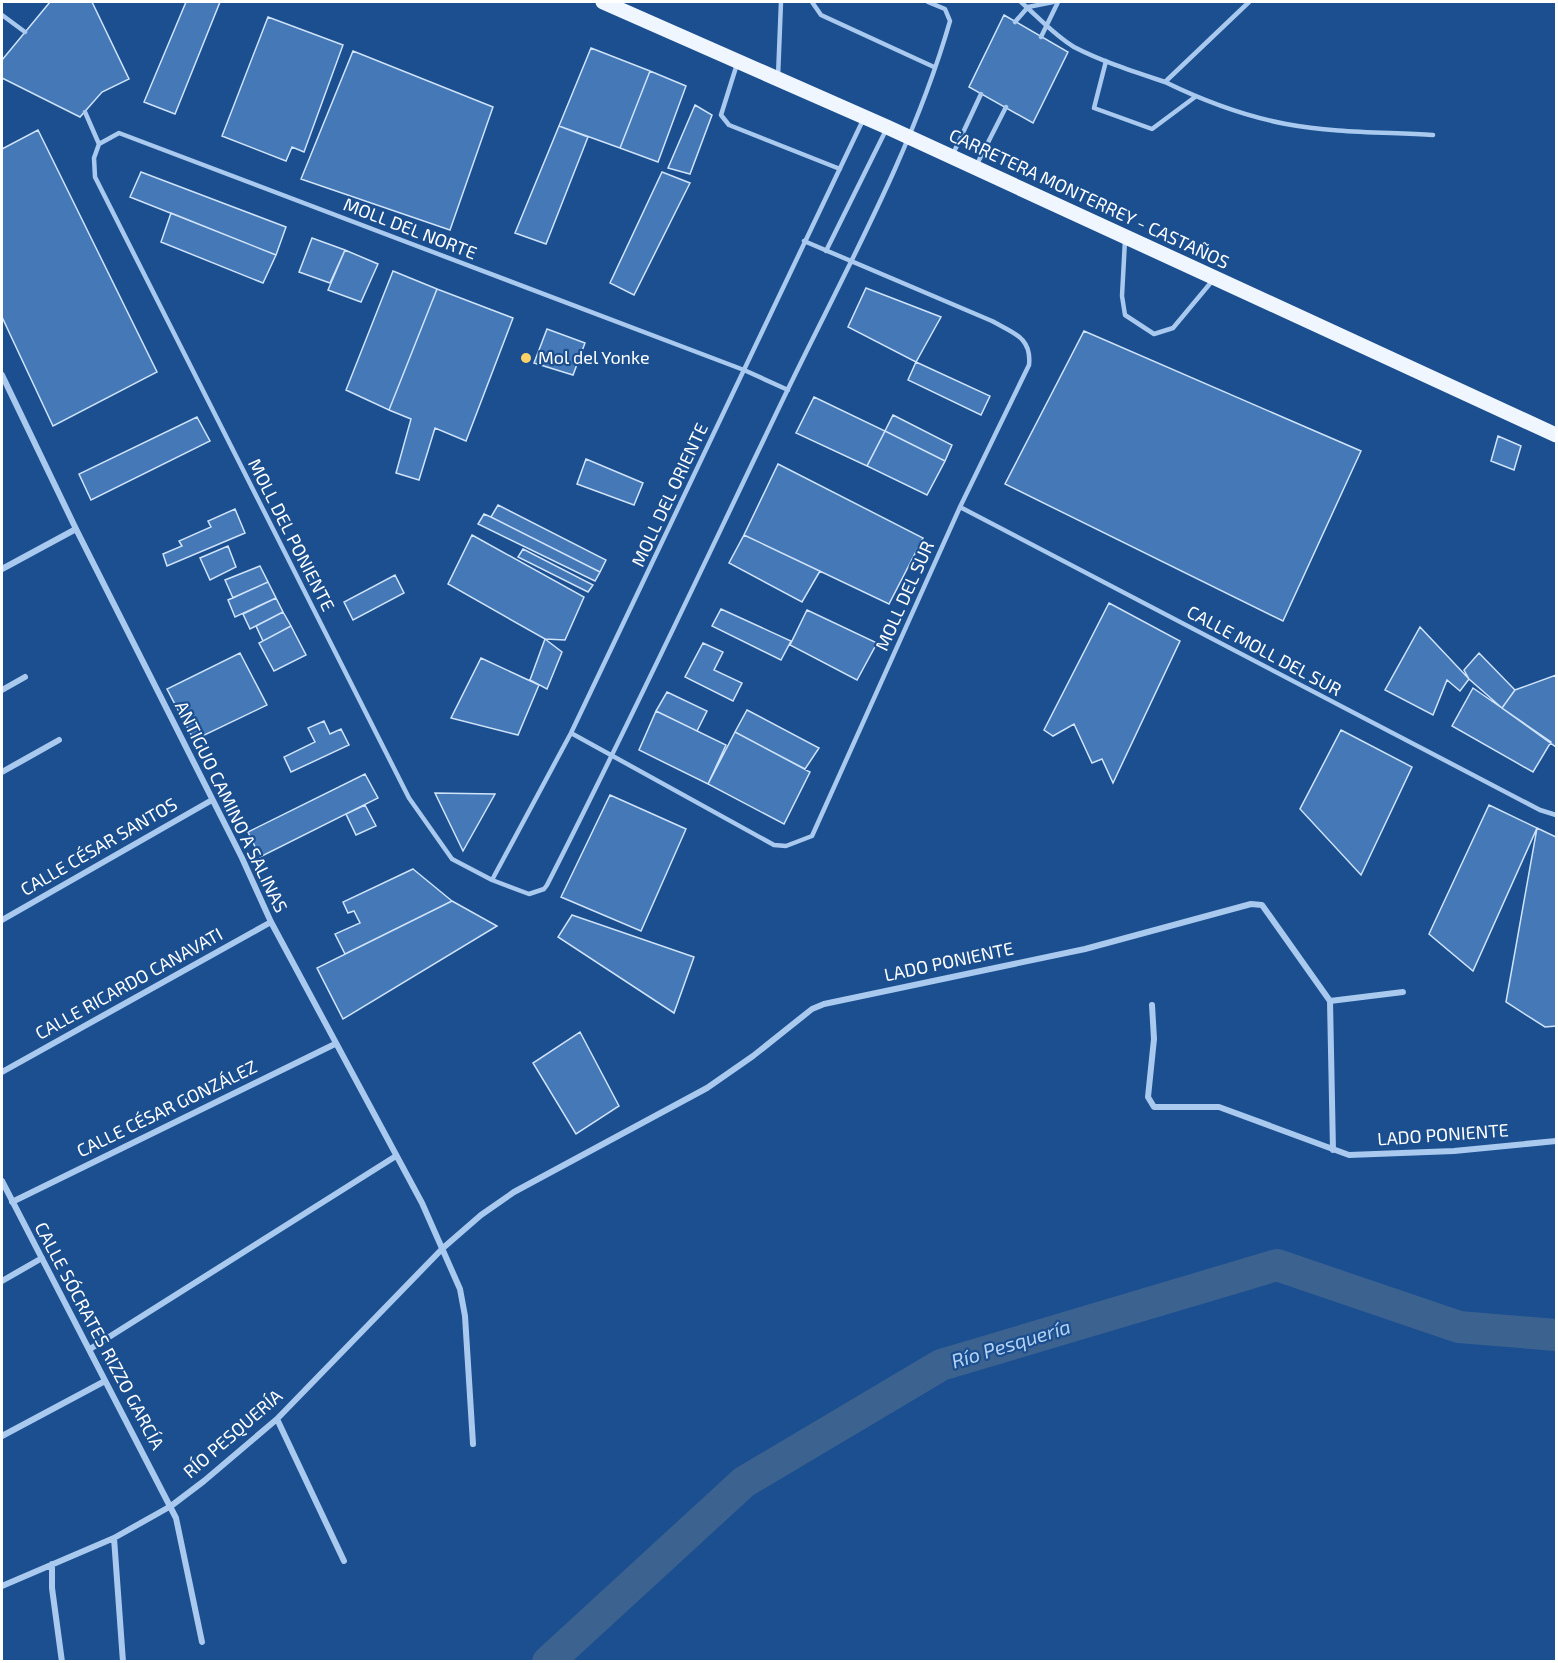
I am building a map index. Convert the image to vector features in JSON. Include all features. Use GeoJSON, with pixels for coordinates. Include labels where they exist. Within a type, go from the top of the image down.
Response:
{"type":"FeatureCollection","features":[{"type":"Feature","properties":{"kind":"main road","name":"CARRETERA MONTERREY - CASTAÑOS"},"geometry":{"type":"LineString","coordinates":[[603,2],[737,63],[887,127],[1557,435]]}},
{"type":"Feature","properties":{"kind":"street","name":"ANTIGUO CAMINO A SALINAS"},"geometry":{"type":"LineString","coordinates":[[2,375],[271,922],[443,1248],[460,1289],[465,1316],[472,1444]]}},
{"type":"Feature","properties":{"kind":"street"},"geometry":{"type":"LineString","coordinates":[[2,569],[76,529]]}},
{"type":"Feature","properties":{"kind":"street"},"geometry":{"type":"LineString","coordinates":[[2,690],[25,677]]}},
{"type":"Feature","properties":{"kind":"street"},"geometry":{"type":"LineString","coordinates":[[2,772],[59,740]]}},
{"type":"Feature","properties":{"kind":"street","name":"CALLE CÉSAR SANTOS"},"geometry":{"type":"LineString","coordinates":[[2,920],[212,800]]}},
{"type":"Feature","properties":{"kind":"street","name":"LADO PONIENTE"},"geometry":{"type":"LineString","coordinates":[[443,1248],[481,1215],[514,1192],[707,1088],[753,1056],[812,1009],[824,1004],[1085,949],[1255,904],[1262,905],[1268,911],[1330,1001]]}},
{"type":"Feature","properties":{"kind":"street","name":"CALLE RICARDO CANAVATI"},"geometry":{"type":"LineString","coordinates":[[2,1072],[271,922]]}},
{"type":"Feature","properties":{"kind":"street"},"geometry":{"type":"LineString","coordinates":[[1333,1150],[1330,1001],[1403,992]]}},
{"type":"Feature","properties":{"kind":"street","name":"LADO PONIENTE"},"geometry":{"type":"LineString","coordinates":[[1152,1005],[1154,1039],[1148,1096],[1154,1107],[1219,1107],[1349,1155],[1378,1156],[1557,1141]]}},
{"type":"Feature","properties":{"kind":"street","name":"CALLE CÉSAR GONZÁLEZ"},"geometry":{"type":"LineString","coordinates":[[12,1202],[335,1044]]}},
{"type":"Feature","properties":{"kind":"street"},"geometry":{"type":"LineString","coordinates":[[90,1349],[396,1156]]}},
{"type":"Feature","properties":{"kind":"street","name":"CALLE SÓCRATES RIZZO GARCÍA"},"geometry":{"type":"LineString","coordinates":[[2,1180],[171,1506],[176,1518],[202,1642]]}},
{"type":"Feature","properties":{"kind":"street","name":"RÍO PESQUERÍA"},"geometry":{"type":"LineString","coordinates":[[2,1586],[114,1538],[171,1506],[204,1481],[277,1419],[443,1248]]}},
{"type":"Feature","properties":{"kind":"street"},"geometry":{"type":"LineString","coordinates":[[2,1281],[42,1258]]}},
{"type":"Feature","properties":{"kind":"street"},"geometry":{"type":"LineString","coordinates":[[2,1436],[105,1381]]}},
{"type":"Feature","properties":{"kind":"street"},"geometry":{"type":"LineString","coordinates":[[277,1419],[344,1561]]}},
{"type":"Feature","properties":{"kind":"street"},"geometry":{"type":"LineString","coordinates":[[114,1538],[123,1662]]}},
{"type":"Feature","properties":{"kind":"street"},"geometry":{"type":"LineString","coordinates":[[52,1564],[52,1588],[62,1662]]}},
{"type":"Feature","properties":{"kind":"lane"},"geometry":{"type":"LineString","coordinates":[[778,79],[781,2]]}},
{"type":"Feature","properties":{"kind":"lane"},"geometry":{"type":"LineString","coordinates":[[812,2],[821,15],[934,67]]}},
{"type":"Feature","properties":{"kind":"lane","name":"MOLL DEL PONIENTE"},"geometry":{"type":"LineString","coordinates":[[99,144],[94,158],[95,177],[409,798],[452,859],[492,880],[529,894],[543,889],[613,756],[851,262],[908,137],[950,21],[945,9],[928,2]]}},
{"type":"Feature","properties":{"kind":"lane"},"geometry":{"type":"LineString","coordinates":[[1022,2],[1047,26],[1073,46],[1234,111],[1286,124],[1322,129],[1433,135]]}},
{"type":"Feature","properties":{"kind":"lane"},"geometry":{"type":"LineString","coordinates":[[1015,22],[1028,7],[1053,2]]}},
{"type":"Feature","properties":{"kind":"lane"},"geometry":{"type":"LineString","coordinates":[[1041,37],[1058,2]]}},
{"type":"Feature","properties":{"kind":"lane"},"geometry":{"type":"LineString","coordinates":[[1165,82],[1249,2]]}},
{"type":"Feature","properties":{"kind":"lane"},"geometry":{"type":"LineString","coordinates":[[2,15],[25,32]]}},
{"type":"Feature","properties":{"kind":"lane"},"geometry":{"type":"LineString","coordinates":[[1106,61],[1094,108],[1152,129],[1195,97]]}},
{"type":"Feature","properties":{"kind":"lane"},"geometry":{"type":"LineString","coordinates":[[737,63],[721,115],[729,125],[840,169]]}},
{"type":"Feature","properties":{"kind":"lane"},"geometry":{"type":"LineString","coordinates":[[951,157],[981,94]]}},
{"type":"Feature","properties":{"kind":"lane"},"geometry":{"type":"LineString","coordinates":[[974,168],[1006,107]]}},
{"type":"Feature","properties":{"kind":"lane"},"geometry":{"type":"LineString","coordinates":[[85,112],[99,144]]}},
{"type":"Feature","properties":{"kind":"lane","name":"MOLL DEL ORIENTE"},"geometry":{"type":"LineString","coordinates":[[492,880],[571,733],[864,117]]}},
{"type":"Feature","properties":{"kind":"lane"},"geometry":{"type":"LineString","coordinates":[[826,251],[887,127]]}},
{"type":"Feature","properties":{"kind":"lane","name":"MOLL DEL NORTE"},"geometry":{"type":"LineString","coordinates":[[99,144],[119,133],[744,370],[788,390]]}},
{"type":"Feature","properties":{"kind":"lane"},"geometry":{"type":"LineString","coordinates":[[1126,238],[1122,296],[1125,315],[1154,334],[1173,328],[1214,278]]}},
{"type":"Feature","properties":{"kind":"lane","name":"MOLL DEL SUR"},"geometry":{"type":"LineString","coordinates":[[571,733],[774,844],[786,846],[812,836],[960,507],[1029,365],[1028,346],[1021,338],[992,321],[804,241]]}},
{"type":"Feature","properties":{"kind":"lane","name":"CALLE MOLL DEL SUR"},"geometry":{"type":"LineString","coordinates":[[960,507],[1540,810],[1557,815]]}},
{"type":"Feature","properties":{"kind":"building"},"geometry":{"type":"Polygon","coordinates":[[[50,2],[92,2],[129,79],[102,92],[80,117],[2,78],[2,60],[50,2]]]}},
{"type":"Feature","properties":{"kind":"building"},"geometry":{"type":"Polygon","coordinates":[[[186,2],[220,2],[175,114],[144,102],[186,2]]]}},
{"type":"Feature","properties":{"kind":"building"},"geometry":{"type":"Polygon","coordinates":[[[1004,15],[1068,52],[1033,123],[969,87],[1004,15]]]}},
{"type":"Feature","properties":{"kind":"building"},"geometry":{"type":"Polygon","coordinates":[[[268,17],[343,45],[304,152],[292,147],[286,161],[222,136],[268,17]]]}},
{"type":"Feature","properties":{"kind":"building"},"geometry":{"type":"Polygon","coordinates":[[[591,48],[650,71],[620,148],[559,126],[591,48]]]}},
{"type":"Feature","properties":{"kind":"building"},"geometry":{"type":"Polygon","coordinates":[[[353,51],[493,107],[450,230],[301,179],[353,51]]]}},
{"type":"Feature","properties":{"kind":"building"},"geometry":{"type":"Polygon","coordinates":[[[650,71],[686,86],[658,162],[620,148],[650,71]]]}},
{"type":"Feature","properties":{"kind":"building"},"geometry":{"type":"Polygon","coordinates":[[[695,105],[712,115],[690,174],[668,168],[695,105]]]}},
{"type":"Feature","properties":{"kind":"building"},"geometry":{"type":"Polygon","coordinates":[[[559,126],[588,137],[546,244],[515,233],[559,126]]]}},
{"type":"Feature","properties":{"kind":"building"},"geometry":{"type":"Polygon","coordinates":[[[38,130],[157,372],[53,426],[2,317],[2,149],[38,130]]]}},
{"type":"Feature","properties":{"kind":"building"},"geometry":{"type":"Polygon","coordinates":[[[141,172],[286,227],[276,255],[130,197],[141,172]]]}},
{"type":"Feature","properties":{"kind":"building"},"geometry":{"type":"Polygon","coordinates":[[[662,172],[690,183],[634,295],[610,283],[662,172]]]}},
{"type":"Feature","properties":{"kind":"building"},"geometry":{"type":"Polygon","coordinates":[[[171,213],[276,255],[263,283],[161,242],[171,213]]]}},
{"type":"Feature","properties":{"kind":"building"},"geometry":{"type":"Polygon","coordinates":[[[312,238],[345,250],[330,283],[299,272],[312,238]]]}},
{"type":"Feature","properties":{"kind":"building"},"geometry":{"type":"Polygon","coordinates":[[[345,250],[378,264],[361,302],[328,290],[345,250]]]}},
{"type":"Feature","properties":{"kind":"building"},"geometry":{"type":"Polygon","coordinates":[[[393,271],[437,289],[389,410],[346,390],[393,271]]]}},
{"type":"Feature","properties":{"kind":"building"},"geometry":{"type":"Polygon","coordinates":[[[866,288],[941,317],[916,362],[848,327],[866,288]]]}},
{"type":"Feature","properties":{"kind":"building"},"geometry":{"type":"Polygon","coordinates":[[[437,289],[513,318],[466,441],[435,428],[419,480],[396,473],[411,419],[389,410],[437,289]]]}},
{"type":"Feature","properties":{"kind":"building"},"geometry":{"type":"Polygon","coordinates":[[[547,329],[585,343],[573,375],[534,363],[547,329]]]}},
{"type":"Feature","properties":{"kind":"building"},"geometry":{"type":"Polygon","coordinates":[[[1084,331],[1361,451],[1283,621],[1005,484],[1084,331]]]}},
{"type":"Feature","properties":{"kind":"building"},"geometry":{"type":"Polygon","coordinates":[[[916,362],[990,396],[981,415],[908,380],[916,362]]]}},
{"type":"Feature","properties":{"kind":"building"},"geometry":{"type":"Polygon","coordinates":[[[814,397],[885,431],[867,466],[796,433],[814,397]]]}},
{"type":"Feature","properties":{"kind":"building"},"geometry":{"type":"Polygon","coordinates":[[[893,415],[952,445],[945,461],[885,431],[893,415]]]}},
{"type":"Feature","properties":{"kind":"building"},"geometry":{"type":"Polygon","coordinates":[[[197,417],[210,441],[91,500],[79,474],[197,417]]]}},
{"type":"Feature","properties":{"kind":"building"},"geometry":{"type":"Polygon","coordinates":[[[885,431],[945,461],[927,495],[867,466],[885,431]]]}},
{"type":"Feature","properties":{"kind":"building"},"geometry":{"type":"Polygon","coordinates":[[[1498,436],[1521,446],[1514,470],[1491,461],[1498,436]]]}},
{"type":"Feature","properties":{"kind":"building"},"geometry":{"type":"Polygon","coordinates":[[[586,459],[643,483],[634,505],[577,484],[586,459]]]}},
{"type":"Feature","properties":{"kind":"building"},"geometry":{"type":"Polygon","coordinates":[[[778,464],[923,538],[889,604],[744,535],[778,464]]]}},
{"type":"Feature","properties":{"kind":"building"},"geometry":{"type":"Polygon","coordinates":[[[498,505],[606,560],[600,572],[491,517],[498,505]]]}},
{"type":"Feature","properties":{"kind":"building"},"geometry":{"type":"Polygon","coordinates":[[[235,509],[245,533],[167,566],[163,554],[182,546],[179,541],[211,527],[208,521],[235,509]]]}},
{"type":"Feature","properties":{"kind":"building"},"geometry":{"type":"Polygon","coordinates":[[[484,514],[600,572],[595,581],[478,524],[484,514]]]}},
{"type":"Feature","properties":{"kind":"building"},"geometry":{"type":"Polygon","coordinates":[[[472,535],[584,597],[565,640],[545,639],[448,584],[472,535]]]}},
{"type":"Feature","properties":{"kind":"building"},"geometry":{"type":"Polygon","coordinates":[[[744,535],[820,571],[802,602],[729,563],[744,535]]]}},
{"type":"Feature","properties":{"kind":"building"},"geometry":{"type":"Polygon","coordinates":[[[228,546],[236,567],[210,580],[200,558],[228,546]]]}},
{"type":"Feature","properties":{"kind":"building"},"geometry":{"type":"Polygon","coordinates":[[[523,549],[593,585],[588,592],[518,557],[523,549]]]}},
{"type":"Feature","properties":{"kind":"building"},"geometry":{"type":"Polygon","coordinates":[[[260,566],[268,582],[233,598],[225,580],[260,566]]]}},
{"type":"Feature","properties":{"kind":"building"},"geometry":{"type":"Polygon","coordinates":[[[395,575],[404,593],[353,620],[344,602],[395,575]]]}},
{"type":"Feature","properties":{"kind":"building"},"geometry":{"type":"Polygon","coordinates":[[[268,582],[276,598],[235,617],[228,600],[268,582]]]}},
{"type":"Feature","properties":{"kind":"building"},"geometry":{"type":"Polygon","coordinates":[[[276,598],[283,612],[250,629],[243,614],[276,598]]]}},
{"type":"Feature","properties":{"kind":"building"},"geometry":{"type":"Polygon","coordinates":[[[1109,603],[1180,641],[1113,783],[1102,759],[1092,763],[1074,724],[1053,736],[1044,730],[1109,603]]]}},
{"type":"Feature","properties":{"kind":"building"},"geometry":{"type":"Polygon","coordinates":[[[721,609],[791,641],[781,660],[712,626],[721,609]]]}},
{"type":"Feature","properties":{"kind":"building"},"geometry":{"type":"Polygon","coordinates":[[[807,610],[877,643],[857,680],[790,645],[807,610]]]}},
{"type":"Feature","properties":{"kind":"building"},"geometry":{"type":"Polygon","coordinates":[[[283,612],[291,626],[263,641],[256,626],[283,612]]]}},
{"type":"Feature","properties":{"kind":"building"},"geometry":{"type":"Polygon","coordinates":[[[291,626],[306,655],[274,671],[259,643],[291,626]]]}},
{"type":"Feature","properties":{"kind":"building"},"geometry":{"type":"Polygon","coordinates":[[[1420,627],[1469,679],[1460,691],[1447,680],[1433,715],[1385,690],[1420,627]]]}},
{"type":"Feature","properties":{"kind":"building"},"geometry":{"type":"Polygon","coordinates":[[[545,639],[562,652],[547,689],[530,680],[545,639]]]}},
{"type":"Feature","properties":{"kind":"building"},"geometry":{"type":"Polygon","coordinates":[[[703,643],[723,652],[714,670],[742,683],[733,701],[685,677],[703,643]]]}},
{"type":"Feature","properties":{"kind":"building"},"geometry":{"type":"Polygon","coordinates":[[[240,653],[267,705],[194,740],[167,689],[240,653]]]}},
{"type":"Feature","properties":{"kind":"building"},"geometry":{"type":"Polygon","coordinates":[[[1479,653],[1515,690],[1502,708],[1469,679],[1464,670],[1479,653]]]}},
{"type":"Feature","properties":{"kind":"building"},"geometry":{"type":"Polygon","coordinates":[[[481,658],[539,685],[518,735],[451,718],[481,658]]]}},
{"type":"Feature","properties":{"kind":"building"},"geometry":{"type":"Polygon","coordinates":[[[1556,675],[1556,747],[1502,708],[1515,690],[1556,675]]]}},
{"type":"Feature","properties":{"kind":"building"},"geometry":{"type":"Polygon","coordinates":[[[1473,688],[1551,742],[1533,772],[1452,726],[1473,688]]]}},
{"type":"Feature","properties":{"kind":"building"},"geometry":{"type":"Polygon","coordinates":[[[667,692],[707,711],[697,731],[656,711],[667,692]]]}},
{"type":"Feature","properties":{"kind":"building"},"geometry":{"type":"Polygon","coordinates":[[[747,710],[819,748],[805,769],[735,732],[747,710]]]}},
{"type":"Feature","properties":{"kind":"building"},"geometry":{"type":"Polygon","coordinates":[[[656,711],[726,745],[708,784],[639,750],[656,711]]]}},
{"type":"Feature","properties":{"kind":"building"},"geometry":{"type":"Polygon","coordinates":[[[324,721],[330,734],[341,729],[349,745],[291,772],[284,757],[315,742],[308,728],[324,721]]]}},
{"type":"Feature","properties":{"kind":"building"},"geometry":{"type":"Polygon","coordinates":[[[1341,730],[1412,767],[1361,875],[1300,809],[1341,730]]]}},
{"type":"Feature","properties":{"kind":"building"},"geometry":{"type":"Polygon","coordinates":[[[735,732],[810,772],[784,824],[708,784],[735,732]]]}},
{"type":"Feature","properties":{"kind":"building"},"geometry":{"type":"Polygon","coordinates":[[[365,774],[378,798],[260,857],[248,832],[365,774]]]}},
{"type":"Feature","properties":{"kind":"building"},"geometry":{"type":"Polygon","coordinates":[[[435,793],[495,794],[463,851],[435,793]]]}},
{"type":"Feature","properties":{"kind":"building"},"geometry":{"type":"Polygon","coordinates":[[[610,795],[686,829],[641,931],[561,897],[610,795]]]}},
{"type":"Feature","properties":{"kind":"building"},"geometry":{"type":"Polygon","coordinates":[[[365,805],[376,826],[356,835],[346,814],[365,805]]]}},
{"type":"Feature","properties":{"kind":"building"},"geometry":{"type":"Polygon","coordinates":[[[1489,805],[1537,828],[1473,971],[1429,934],[1489,805]]]}},
{"type":"Feature","properties":{"kind":"building"},"geometry":{"type":"Polygon","coordinates":[[[1537,828],[1556,837],[1556,1026],[1545,1027],[1506,1002],[1537,828]]]}},
{"type":"Feature","properties":{"kind":"building"},"geometry":{"type":"Polygon","coordinates":[[[413,869],[452,901],[345,954],[335,934],[360,923],[354,911],[348,913],[343,902],[413,869]]]}},
{"type":"Feature","properties":{"kind":"building"},"geometry":{"type":"Polygon","coordinates":[[[452,901],[497,926],[343,1019],[317,968],[452,901]]]}},
{"type":"Feature","properties":{"kind":"building"},"geometry":{"type":"Polygon","coordinates":[[[572,915],[694,957],[674,1013],[558,937],[572,915]]]}},
{"type":"Feature","properties":{"kind":"building"},"geometry":{"type":"Polygon","coordinates":[[[580,1032],[619,1106],[576,1134],[533,1063],[580,1032]]]}},
{"type":"Feature","properties":{"kind":"waterway","name":"Río Pesquería"},"geometry":{"type":"LineString","coordinates":[[548,1662],[744,1482],[941,1365],[1277,1265],[1459,1327],[1556,1335]]}},
{"type":"Feature","properties":{"kind":"place","name":"Mol del Yonke"},"geometry":{"type":"Point","coordinates":[526,358]}}]}
